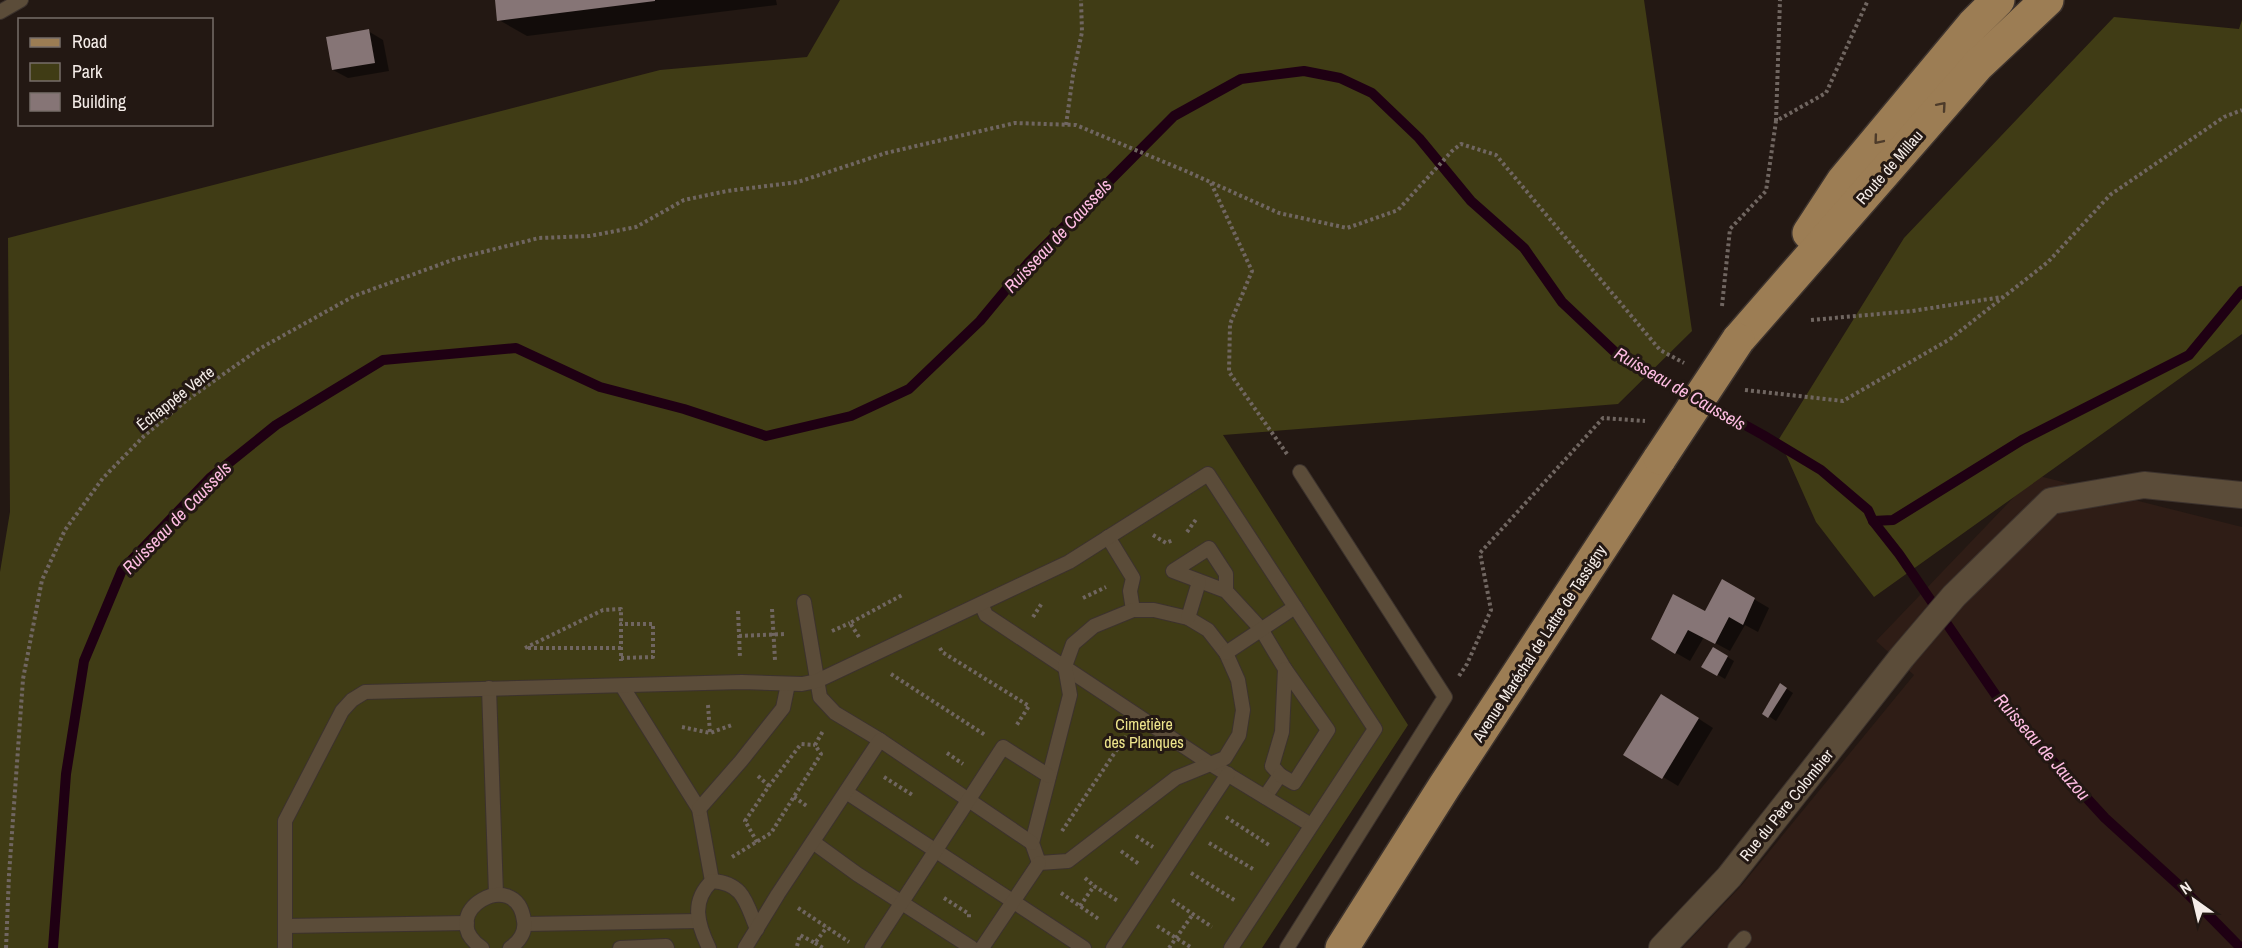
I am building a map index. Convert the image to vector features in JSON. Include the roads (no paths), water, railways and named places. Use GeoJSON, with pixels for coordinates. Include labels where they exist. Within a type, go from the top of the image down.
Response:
{"type":"FeatureCollection","features":[{"type":"Feature","properties":{"kind":"main road"},"geometry":{"type":"LineString","coordinates":[[1738,340],[1843,182],[1973,25],[1998,0]]}},
{"type":"Feature","properties":{"kind":"main road","name":"Route de Millau"},"geometry":{"type":"LineString","coordinates":[[1738,340],[1978,65],[2047,0]]}},
{"type":"Feature","properties":{"kind":"main road","name":"Avenue Maréchal de Lattre de Tassigny"},"geometry":{"type":"LineString","coordinates":[[1342,948],[1444,787],[1738,340]]}},
{"type":"Feature","properties":{"kind":"street","name":"Rue du Père Colombier"},"geometry":{"type":"LineString","coordinates":[[1662,948],[1729,877],[1902,657],[1954,596],[2051,501],[2144,485],[2242,495]]}},
{"type":"Feature","properties":{"kind":"lane"},"geometry":{"type":"LineString","coordinates":[[0,12],[21,0]]}},
{"type":"Feature","properties":{"kind":"lane"},"geometry":{"type":"LineString","coordinates":[[1287,948],[1445,697],[1300,472]]}},
{"type":"Feature","properties":{"kind":"lane"},"geometry":{"type":"LineString","coordinates":[[285,948],[285,821],[342,711],[352,700],[365,692],[742,682],[788,684],[817,681],[1069,562],[1208,474],[1375,729],[1231,948]]}},
{"type":"Feature","properties":{"kind":"lane"},"geometry":{"type":"LineString","coordinates":[[1108,537],[1133,578],[1130,591],[1133,610]]}},
{"type":"Feature","properties":{"kind":"lane"},"geometry":{"type":"LineString","coordinates":[[1226,591],[1226,574],[1209,548],[1173,571],[1226,591],[1261,629],[1285,669],[1328,730],[1294,783],[1280,775],[1272,766],[1282,732],[1285,669]]}},
{"type":"Feature","properties":{"kind":"lane"},"geometry":{"type":"LineString","coordinates":[[1188,618],[1199,582]]}},
{"type":"Feature","properties":{"kind":"lane"},"geometry":{"type":"LineString","coordinates":[[804,602],[820,697],[835,713],[880,740],[1032,843]]}},
{"type":"Feature","properties":{"kind":"lane"},"geometry":{"type":"LineString","coordinates":[[981,604],[986,615],[1140,715],[1209,763],[1311,825]]}},
{"type":"Feature","properties":{"kind":"lane"},"geometry":{"type":"LineString","coordinates":[[1226,653],[1295,607]]}},
{"type":"Feature","properties":{"kind":"lane"},"geometry":{"type":"LineString","coordinates":[[1133,610],[1154,610],[1188,618],[1208,630],[1226,653],[1238,680],[1243,710],[1239,735],[1225,758],[1176,778],[1068,861],[1039,863],[1032,843],[1070,695],[1065,666],[1073,644],[1094,626],[1133,610]]}},
{"type":"Feature","properties":{"kind":"lane"},"geometry":{"type":"LineString","coordinates":[[699,809],[783,708],[788,684]]}},
{"type":"Feature","properties":{"kind":"lane"},"geometry":{"type":"LineString","coordinates":[[622,686],[699,809],[712,875],[697,903],[699,921],[709,948]]}},
{"type":"Feature","properties":{"kind":"lane"},"geometry":{"type":"LineString","coordinates":[[489,688],[496,894]]}},
{"type":"Feature","properties":{"kind":"lane"},"geometry":{"type":"LineString","coordinates":[[752,942],[778,894],[880,740]]}},
{"type":"Feature","properties":{"kind":"lane"},"geometry":{"type":"LineString","coordinates":[[872,948],[1003,747],[1049,776]]}},
{"type":"Feature","properties":{"kind":"lane"},"geometry":{"type":"LineString","coordinates":[[1113,948],[1228,774]]}},
{"type":"Feature","properties":{"kind":"lane"},"geometry":{"type":"LineString","coordinates":[[1265,797],[1280,775]]}},
{"type":"Feature","properties":{"kind":"lane"},"geometry":{"type":"LineString","coordinates":[[846,792],[1084,948]]}},
{"type":"Feature","properties":{"kind":"lane"},"geometry":{"type":"LineString","coordinates":[[813,842],[857,874],[972,948]]}},
{"type":"Feature","properties":{"kind":"lane"},"geometry":{"type":"LineString","coordinates":[[982,948],[1039,863]]}},
{"type":"Feature","properties":{"kind":"lane"},"geometry":{"type":"LineString","coordinates":[[712,875],[736,886],[746,903],[752,942]]}},
{"type":"Feature","properties":{"kind":"lane"},"geometry":{"type":"LineString","coordinates":[[482,948],[474,943],[466,923],[475,903],[484,896],[496,894],[507,896],[523,912],[525,924],[522,935],[510,948]]}},
{"type":"Feature","properties":{"kind":"lane"},"geometry":{"type":"LineString","coordinates":[[525,924],[699,921]]}},
{"type":"Feature","properties":{"kind":"lane"},"geometry":{"type":"LineString","coordinates":[[285,926],[466,923]]}},
{"type":"Feature","properties":{"kind":"lane"},"geometry":{"type":"LineString","coordinates":[[620,948],[666,946],[667,948]]}},
{"type":"Feature","properties":{"kind":"waterway","name":"Ruisseau de Caussels"},"geometry":{"type":"LineString","coordinates":[[53,948],[66,774],[84,661],[122,570],[210,478],[276,425],[383,360],[516,348],[600,387],[684,409],[766,436],[851,416],[909,389],[980,321],[1029,262],[1174,116],[1241,79],[1304,71],[1340,78],[1372,93],[1419,138],[1471,201],[1524,248],[1562,302],[1617,354],[1821,470],[1868,510],[1873,521],[1899,554],[2006,710],[2105,818],[2183,889],[2241,948]]}},
{"type":"Feature","properties":{"kind":"waterway","name":"Ruisseau de Caussels"},"geometry":{"type":"LineString","coordinates":[[1873,521],[1893,520],[2022,440],[2189,355],[2242,291]]}},
{"type":"Feature","properties":{"kind":"park label","name":"Cimetière des Planques"},"geometry":{"type":"Point","coordinates":[1144,733]}},
{"type":"Feature","properties":{"kind":"water label","name":"Ruisseau de Jauzou"},"geometry":{"type":"Point","coordinates":[2042,747]}}]}
